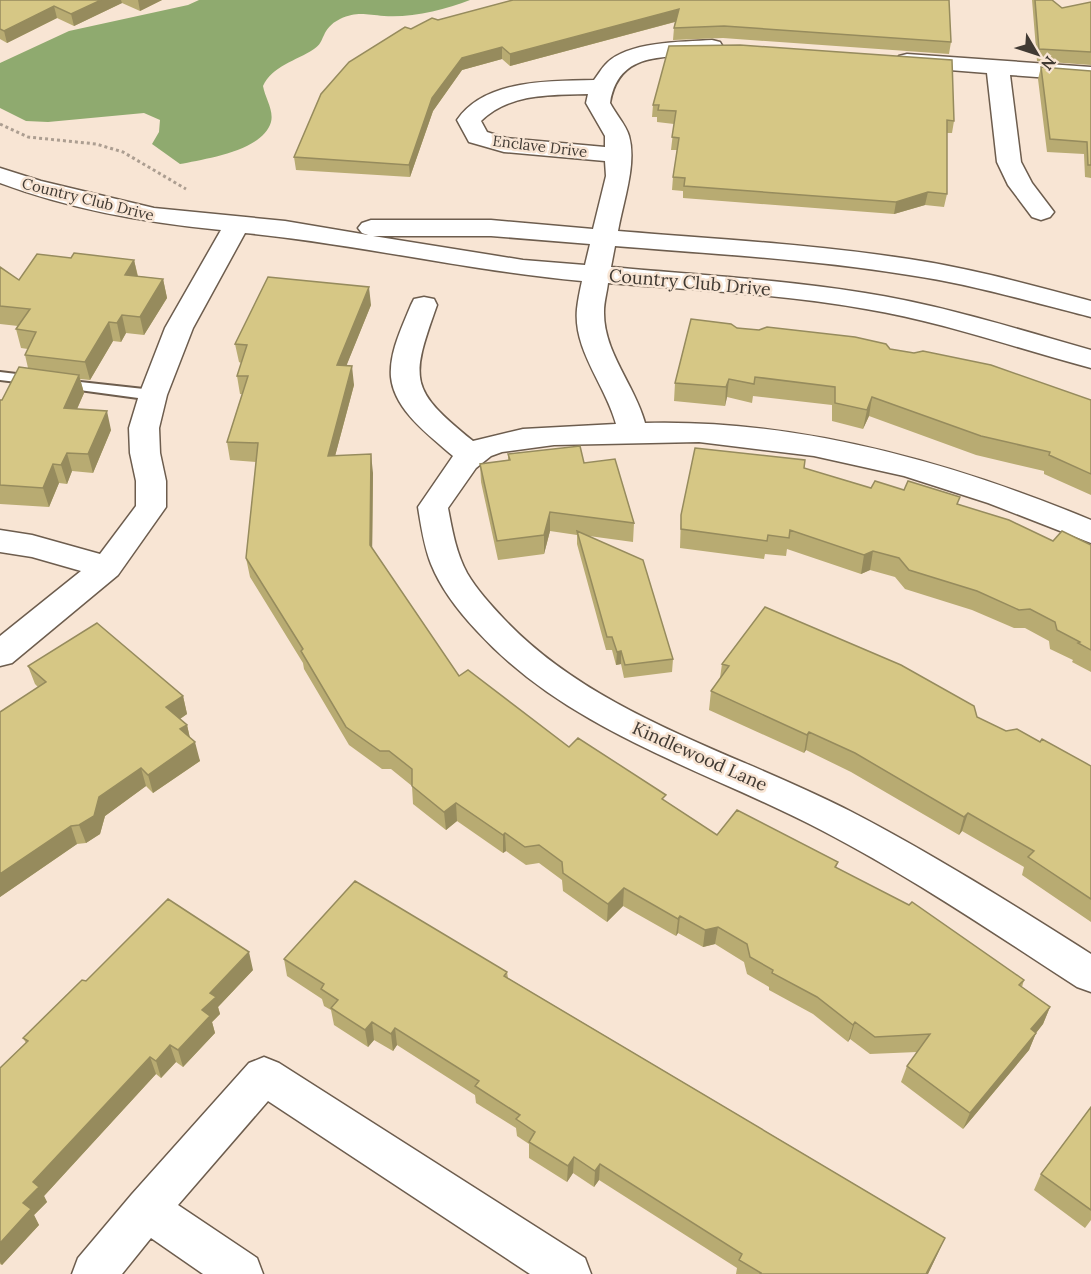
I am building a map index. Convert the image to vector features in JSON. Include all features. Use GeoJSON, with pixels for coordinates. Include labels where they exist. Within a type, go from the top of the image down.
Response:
{"type":"FeatureCollection","features":[{"type":"Feature","properties":{"kind":"street"},"geometry":{"type":"LineString","coordinates":[[633,432],[626,406],[592,332],[590,310],[618,176],[617,136],[598,104],[601,87],[614,68],[633,57],[660,50],[692,47],[735,48]]}},
{"type":"Feature","properties":{"kind":"street"},"geometry":{"type":"LineString","coordinates":[[890,59],[1091,74]]}},
{"type":"Feature","properties":{"kind":"street"},"geometry":{"type":"LineString","coordinates":[[998,68],[1009,162],[1020,185],[1041,212]]}},
{"type":"Feature","properties":{"kind":"street","name":"Enclave Drive"},"geometry":{"type":"LineString","coordinates":[[601,87],[542,89],[513,95],[485,105],[469,120],[477,137],[504,145],[618,155]]}},
{"type":"Feature","properties":{"kind":"street","name":"Country Club Drive"},"geometry":{"type":"LineString","coordinates":[[0,175],[33,187],[123,210],[188,220],[285,229],[484,263],[797,291],[867,301],[955,320],[1091,358]]}},
{"type":"Feature","properties":{"kind":"street"},"geometry":{"type":"LineString","coordinates":[[0,654],[107,567],[151,507],[151,481],[145,453],[144,428],[153,395],[179,328],[237,224]]}},
{"type":"Feature","properties":{"kind":"street","name":"Country Club Drive"},"geometry":{"type":"LineString","coordinates":[[285,229],[490,228],[822,255],[911,267],[982,281],[1091,309]]}},
{"type":"Feature","properties":{"kind":"street"},"geometry":{"type":"LineString","coordinates":[[424,305],[409,352],[405,378],[414,402],[471,455],[506,440],[633,432],[716,434],[805,445],[893,462],[1024,503],[1091,532]]}},
{"type":"Feature","properties":{"kind":"street","name":"Kindlewood Lane"},"geometry":{"type":"LineString","coordinates":[[471,455],[433,507],[437,534],[448,565],[464,595],[512,650],[579,699],[800,802],[935,876],[1091,975]]}},
{"type":"Feature","properties":{"kind":"street"},"geometry":{"type":"LineString","coordinates":[[0,541],[32,546],[107,567]]}},
{"type":"Feature","properties":{"kind":"street"},"geometry":{"type":"LineString","coordinates":[[94,1274],[147,1209],[264,1076],[570,1274]]}},
{"type":"Feature","properties":{"kind":"street"},"geometry":{"type":"LineString","coordinates":[[147,1209],[241,1274]]}},
{"type":"Feature","properties":{"kind":"lane"},"geometry":{"type":"LineString","coordinates":[[0,376],[153,395]]}},
{"type":"Feature","properties":{"kind":"path"},"geometry":{"type":"LineString","coordinates":[[0,124],[28,137],[96,144],[123,152],[193,192]]}},
{"type":"Feature","properties":{"kind":"shaded area"},"geometry":{"type":"Polygon","coordinates":[[[199,0],[470,0],[439,10],[416,14],[394,16],[357,14],[340,19],[329,27],[318,46],[285,64],[267,79],[263,86],[272,118],[266,132],[245,147],[203,159],[180,164],[152,144],[159,132],[160,120],[144,113],[48,122],[26,121],[0,108],[0,63],[69,31],[188,5],[199,0]]]}},
{"type":"Feature","properties":{"kind":"building"},"geometry":{"type":"Polygon","coordinates":[[[0,0],[101,0],[71,14],[54,6],[4,31],[0,29],[0,0]]]}},
{"type":"Feature","properties":{"kind":"building"},"geometry":{"type":"Polygon","coordinates":[[[513,0],[949,0],[951,42],[724,26],[674,28],[679,9],[510,54],[502,47],[462,58],[432,98],[409,165],[294,157],[321,94],[349,62],[405,27],[411,29],[432,18],[438,20],[513,0]]]}},
{"type":"Feature","properties":{"kind":"building"},"geometry":{"type":"Polygon","coordinates":[[[1035,0],[1052,0],[1062,8],[1091,2],[1091,52],[1039,49],[1035,0]]]}},
{"type":"Feature","properties":{"kind":"building"},"geometry":{"type":"Polygon","coordinates":[[[740,45],[952,60],[954,121],[947,120],[947,194],[928,192],[896,202],[684,186],[685,178],[673,177],[679,138],[672,137],[676,111],[658,110],[659,105],[653,105],[669,46],[740,45]]]}},
{"type":"Feature","properties":{"kind":"building"},"geometry":{"type":"Polygon","coordinates":[[[1041,67],[1091,71],[1091,165],[1088,165],[1087,142],[1050,139],[1041,67]]]}},
{"type":"Feature","properties":{"kind":"building"},"geometry":{"type":"Polygon","coordinates":[[[74,253],[134,260],[125,275],[163,279],[140,317],[122,315],[117,323],[109,322],[85,362],[25,355],[36,332],[16,329],[30,309],[0,306],[0,267],[19,280],[37,254],[71,258],[74,253]]]}},
{"type":"Feature","properties":{"kind":"building"},"geometry":{"type":"Polygon","coordinates":[[[268,277],[369,287],[337,365],[352,366],[328,456],[371,454],[370,545],[459,676],[468,670],[569,747],[578,738],[666,795],[662,799],[717,835],[737,810],[838,862],[835,867],[909,905],[912,902],[1024,980],[1019,985],[1050,1007],[1031,1029],[1036,1033],[970,1113],[907,1066],[930,1034],[875,1037],[855,1022],[853,1025],[817,997],[772,973],[773,970],[750,957],[747,944],[718,927],[705,930],[680,916],[678,919],[624,888],[608,904],[563,873],[562,862],[539,845],[525,847],[456,803],[444,812],[412,786],[412,769],[389,751],[380,751],[346,727],[301,651],[303,649],[246,558],[258,443],[227,442],[248,376],[237,376],[247,345],[235,344],[268,277]]]}},
{"type":"Feature","properties":{"kind":"building"},"geometry":{"type":"Polygon","coordinates":[[[691,319],[731,324],[737,328],[759,330],[767,327],[855,337],[886,344],[890,349],[914,353],[923,351],[991,365],[1091,400],[1091,474],[1049,455],[1050,452],[981,436],[872,397],[867,410],[835,403],[835,387],[755,377],[754,384],[729,379],[726,387],[675,383],[691,319]]]}},
{"type":"Feature","properties":{"kind":"building"},"geometry":{"type":"Polygon","coordinates":[[[19,367],[79,375],[64,408],[107,411],[88,454],[67,453],[61,465],[53,464],[43,488],[0,485],[0,400],[19,367]]]}},
{"type":"Feature","properties":{"kind":"building"},"geometry":{"type":"Polygon","coordinates":[[[580,446],[584,463],[615,459],[634,523],[550,512],[544,535],[497,541],[480,464],[510,460],[508,454],[580,446]]]}},
{"type":"Feature","properties":{"kind":"building"},"geometry":{"type":"Polygon","coordinates":[[[695,448],[805,460],[804,468],[871,488],[875,481],[904,490],[908,481],[960,497],[957,504],[1009,520],[1053,541],[1062,531],[1091,545],[1091,650],[1057,630],[1055,622],[1030,609],[1019,610],[977,591],[909,570],[899,558],[873,551],[864,555],[790,530],[789,538],[768,535],[767,541],[681,529],[681,515],[695,448]]]}},
{"type":"Feature","properties":{"kind":"building"},"geometry":{"type":"Polygon","coordinates":[[[577,531],[643,560],[673,659],[625,665],[621,651],[617,652],[612,637],[607,637],[577,531]]]}},
{"type":"Feature","properties":{"kind":"building"},"geometry":{"type":"Polygon","coordinates":[[[765,607],[901,665],[974,706],[977,717],[1006,731],[1017,729],[1040,742],[1042,739],[1091,766],[1091,899],[1028,857],[1034,851],[968,813],[964,817],[855,753],[809,732],[807,735],[711,691],[729,666],[722,664],[765,607]]]}},
{"type":"Feature","properties":{"kind":"building"},"geometry":{"type":"Polygon","coordinates":[[[97,623],[183,696],[166,707],[187,725],[180,729],[195,742],[148,775],[141,768],[99,797],[94,816],[79,825],[71,826],[0,874],[0,712],[46,682],[28,666],[97,623]]]}},
{"type":"Feature","properties":{"kind":"building"},"geometry":{"type":"Polygon","coordinates":[[[355,881],[507,972],[504,976],[945,1238],[926,1274],[760,1274],[739,1260],[742,1254],[600,1164],[595,1171],[574,1157],[568,1166],[529,1142],[535,1132],[516,1119],[520,1115],[475,1086],[479,1081],[395,1028],[391,1034],[372,1022],[365,1030],[331,1008],[338,1000],[321,989],[324,984],[284,959],[355,881]]]}},
{"type":"Feature","properties":{"kind":"building"},"geometry":{"type":"Polygon","coordinates":[[[168,899],[249,952],[210,993],[216,997],[202,1010],[210,1016],[178,1050],[170,1045],[156,1061],[150,1057],[33,1182],[39,1187],[23,1203],[31,1209],[0,1243],[0,1068],[28,1041],[23,1038],[82,980],[86,981],[168,899]]]}},
{"type":"Feature","properties":{"kind":"building"},"geometry":{"type":"Polygon","coordinates":[[[1091,1107],[1091,1210],[1041,1174],[1091,1107]]]}}]}
